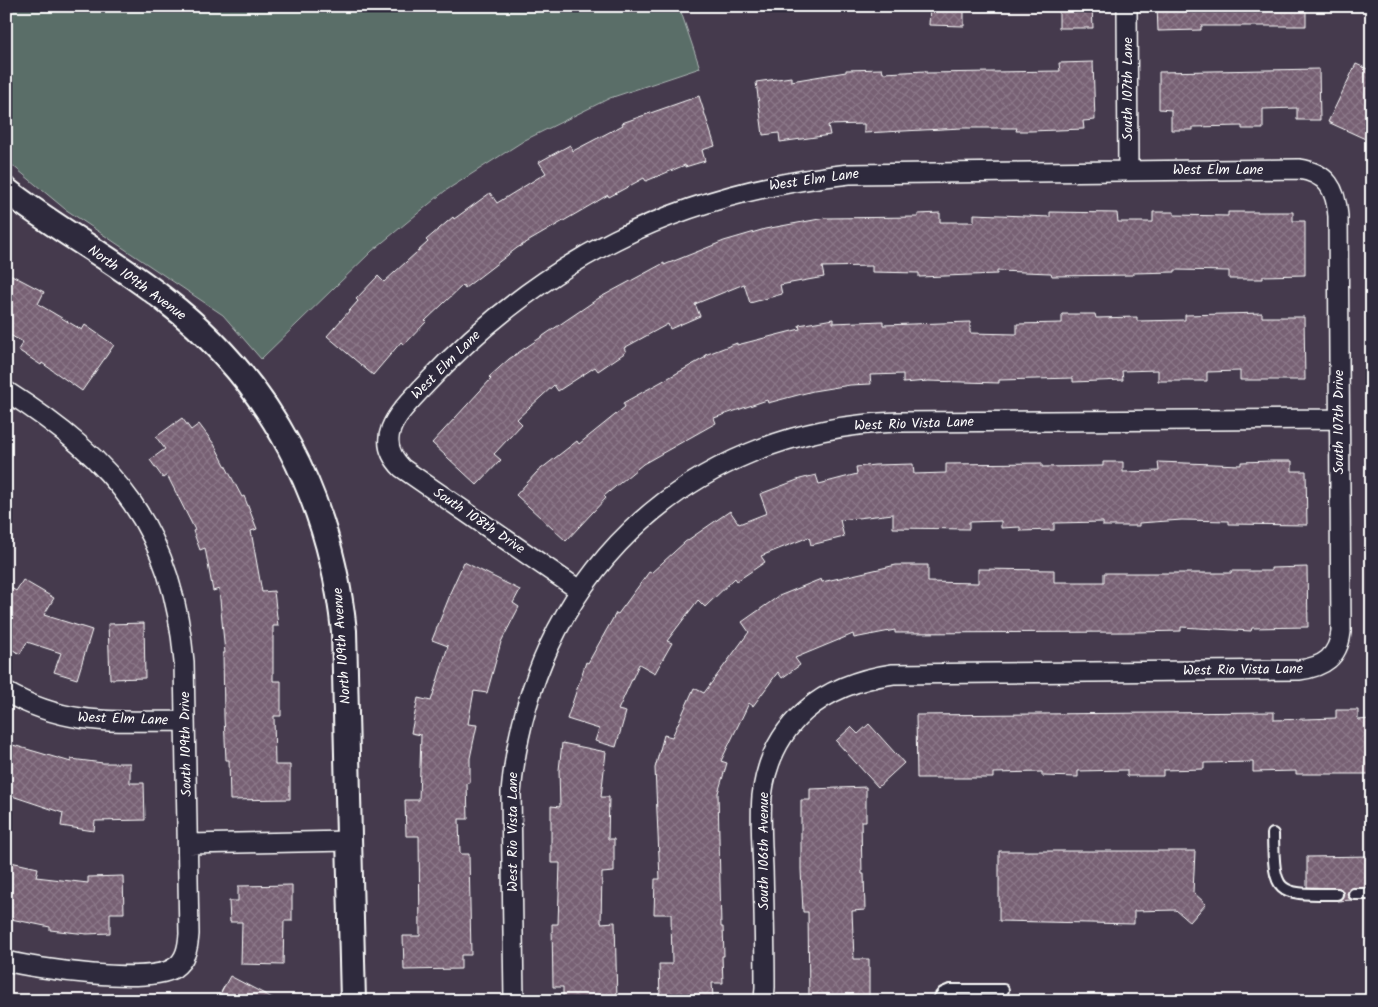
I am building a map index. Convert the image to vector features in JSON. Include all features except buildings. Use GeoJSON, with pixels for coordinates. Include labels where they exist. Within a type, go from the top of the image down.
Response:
{"type":"FeatureCollection","features":[{"type":"Feature","properties":{"kind":"street","name":"South 107th Lane"},"geometry":{"type":"LineString","coordinates":[[1127,6],[1128,171]]}},
{"type":"Feature","properties":{"kind":"street","name":"West Elm Lane"},"geometry":{"type":"LineString","coordinates":[[388,444],[392,424],[418,393],[459,349],[504,310],[586,255],[673,214],[758,188],[849,174],[1128,171],[1298,170],[1321,175],[1330,183]]}},
{"type":"Feature","properties":{"kind":"street","name":"South 107th Drive"},"geometry":{"type":"LineString","coordinates":[[1330,183],[1335,193],[1338,216],[1341,632],[1336,652],[1330,660]]}},
{"type":"Feature","properties":{"kind":"street","name":"North 109th Avenue"},"geometry":{"type":"LineString","coordinates":[[6,190],[146,286],[181,313],[214,343],[242,375],[271,415],[287,442],[320,516],[331,550],[341,601],[346,661],[353,1001]]}},
{"type":"Feature","properties":{"kind":"street","name":"South 109th Drive"},"geometry":{"type":"LineString","coordinates":[[6,391],[46,417],[86,449],[121,487],[148,529],[167,574],[179,619],[184,662],[189,934],[186,954],[180,963],[163,972],[107,974],[50,970],[6,961]]}},
{"type":"Feature","properties":{"kind":"street","name":"West Rio Vista Lane"},"geometry":{"type":"LineString","coordinates":[[514,1001],[511,821],[514,763],[526,708],[545,653],[563,616],[579,590],[628,535],[648,516],[693,483],[747,454],[819,431],[846,426],[898,422],[1338,419]]}},
{"type":"Feature","properties":{"kind":"street","name":"South 108th Drive"},"geometry":{"type":"LineString","coordinates":[[388,444],[390,453],[402,468],[579,590]]}},
{"type":"Feature","properties":{"kind":"street","name":"West Rio Vista Lane"},"geometry":{"type":"LineString","coordinates":[[827,694],[871,677],[893,674],[1299,670],[1321,665],[1330,660]]}},
{"type":"Feature","properties":{"kind":"street","name":"West Elm Lane"},"geometry":{"type":"LineString","coordinates":[[6,692],[44,711],[80,719],[185,721]]}},
{"type":"Feature","properties":{"kind":"street","name":"South 106th Avenue"},"geometry":{"type":"LineString","coordinates":[[764,1001],[766,987],[762,817],[766,774],[784,736],[810,706],[827,694]]}},
{"type":"Feature","properties":{"kind":"street"},"geometry":{"type":"LineString","coordinates":[[188,844],[349,841]]}},
{"type":"Feature","properties":{"kind":"lane"},"geometry":{"type":"LineString","coordinates":[[1274,834],[1274,872],[1278,884],[1285,891],[1301,894],[1337,894]]}},
{"type":"Feature","properties":{"kind":"lane"},"geometry":{"type":"LineString","coordinates":[[1354,894],[1372,894]]}},
{"type":"Feature","properties":{"kind":"lane"},"geometry":{"type":"LineString","coordinates":[[937,1001],[944,993],[950,990],[1003,990]]}},
{"type":"Feature","properties":{"kind":"green space"},"geometry":{"type":"Polygon","coordinates":[[[6,6],[679,6],[700,68],[610,98],[525,140],[445,191],[372,251],[261,359],[223,315],[65,209],[6,160],[6,6]]]}}]}
